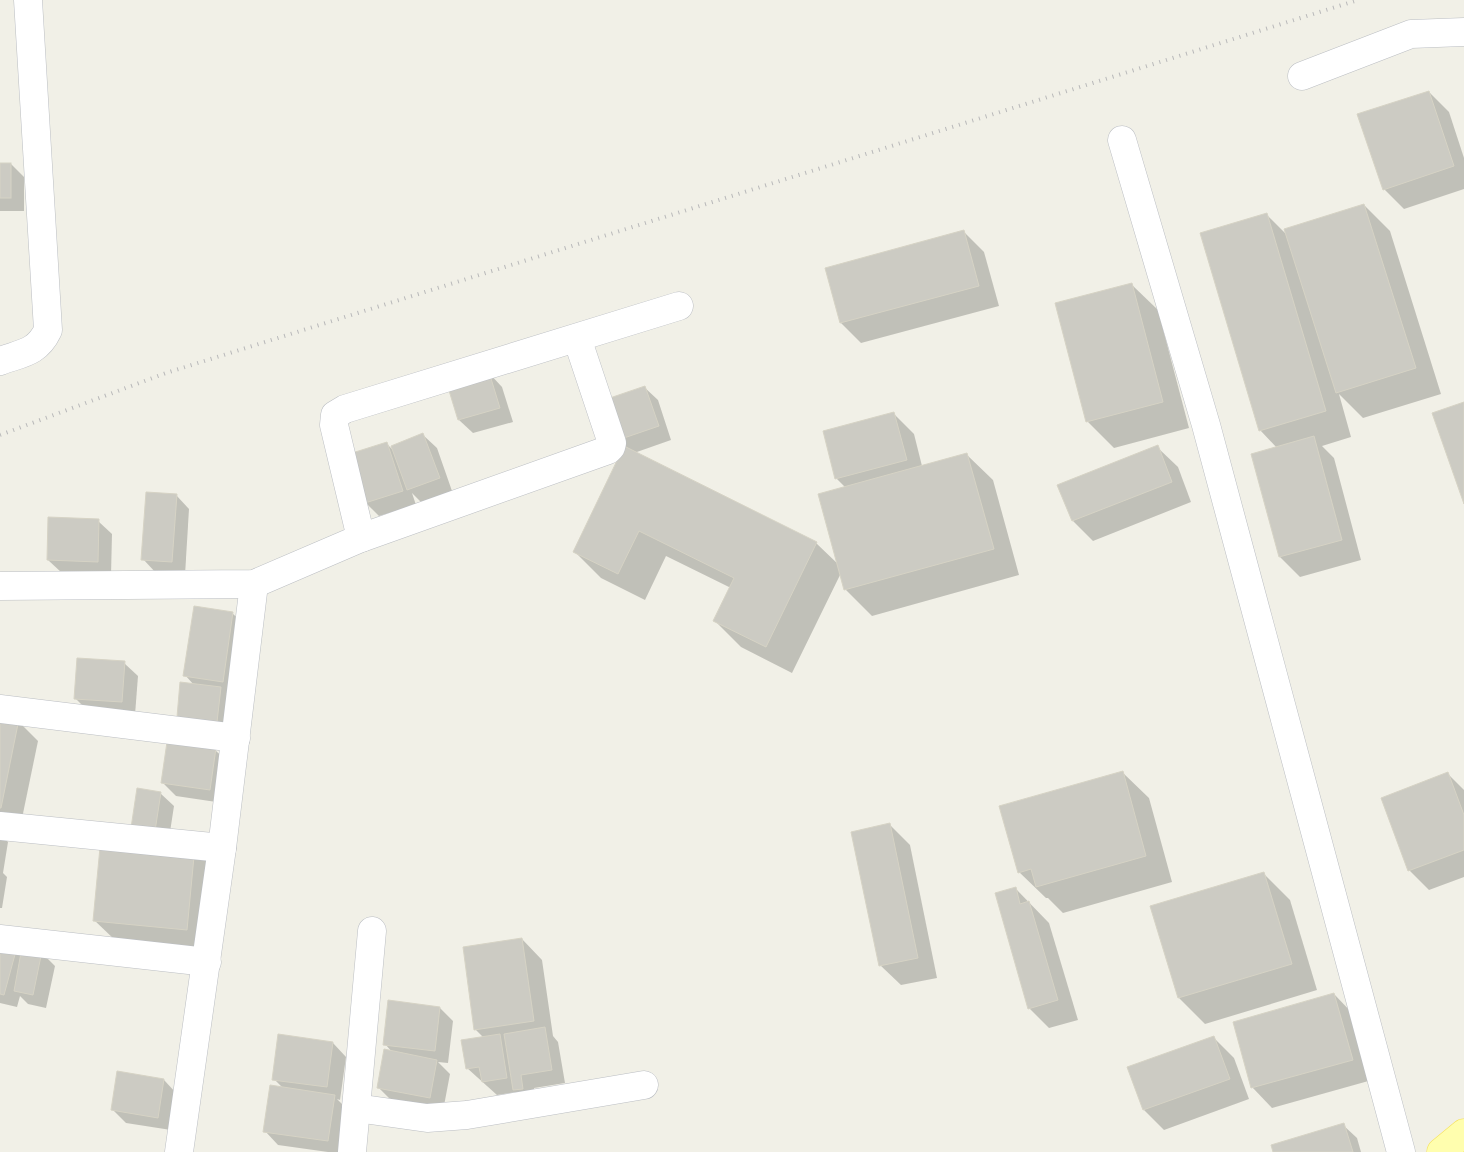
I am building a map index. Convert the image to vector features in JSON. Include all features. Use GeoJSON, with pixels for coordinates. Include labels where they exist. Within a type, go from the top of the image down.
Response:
{"type":"FeatureCollection","features":[{"type":"Feature","properties":{"kind":"main road"},"geometry":{"type":"LineString","coordinates":[[1441,1152],[1464,1133]]}},
{"type":"Feature","properties":{"kind":"street"},"geometry":{"type":"LineString","coordinates":[[0,361],[34,349],[42,342],[48,330],[28,0]]}},
{"type":"Feature","properties":{"kind":"street"},"geometry":{"type":"LineString","coordinates":[[1302,76],[1411,34],[1464,32]]}},
{"type":"Feature","properties":{"kind":"street"},"geometry":{"type":"LineString","coordinates":[[1122,140],[1206,425],[1401,1152]]}},
{"type":"Feature","properties":{"kind":"street"},"geometry":{"type":"LineString","coordinates":[[361,538],[334,425],[335,416],[345,409],[679,306]]}},
{"type":"Feature","properties":{"kind":"street"},"geometry":{"type":"LineString","coordinates":[[0,586],[254,584],[361,538],[611,447],[612,443],[577,338]]}},
{"type":"Feature","properties":{"kind":"street"},"geometry":{"type":"LineString","coordinates":[[179,1152],[207,962],[254,584]]}},
{"type":"Feature","properties":{"kind":"street"},"geometry":{"type":"LineString","coordinates":[[0,708],[236,738]]}},
{"type":"Feature","properties":{"kind":"street"},"geometry":{"type":"LineString","coordinates":[[0,826],[222,848]]}},
{"type":"Feature","properties":{"kind":"street"},"geometry":{"type":"LineString","coordinates":[[352,1152],[372,931]]}},
{"type":"Feature","properties":{"kind":"street"},"geometry":{"type":"LineString","coordinates":[[0,939],[207,962]]}},
{"type":"Feature","properties":{"kind":"street"},"geometry":{"type":"LineString","coordinates":[[356,1108],[427,1118],[467,1115],[644,1085]]}},
{"type":"Feature","properties":{"kind":"building"},"geometry":{"type":"Polygon","coordinates":[[[1429,91],[1454,166],[1383,190],[1357,114],[1429,91]]]}},
{"type":"Feature","properties":{"kind":"building"},"geometry":{"type":"Polygon","coordinates":[[[0,163],[11,163],[11,198],[0,198],[0,163]]]}},
{"type":"Feature","properties":{"kind":"building"},"geometry":{"type":"Polygon","coordinates":[[[1364,204],[1416,368],[1336,393],[1284,229],[1364,204]]]}},
{"type":"Feature","properties":{"kind":"building"},"geometry":{"type":"Polygon","coordinates":[[[1267,213],[1326,411],[1259,431],[1200,233],[1267,213]]]}},
{"type":"Feature","properties":{"kind":"building"},"geometry":{"type":"Polygon","coordinates":[[[964,230],[979,286],[840,323],[825,268],[964,230]]]}},
{"type":"Feature","properties":{"kind":"building"},"geometry":{"type":"Polygon","coordinates":[[[1132,283],[1163,402],[1086,422],[1055,303],[1132,283]]]}},
{"type":"Feature","properties":{"kind":"building"},"geometry":{"type":"Polygon","coordinates":[[[489,372],[500,408],[458,420],[447,384],[489,372]]]}},
{"type":"Feature","properties":{"kind":"building"},"geometry":{"type":"Polygon","coordinates":[[[645,386],[659,426],[618,440],[604,400],[645,386]]]}},
{"type":"Feature","properties":{"kind":"building"},"geometry":{"type":"Polygon","coordinates":[[[1464,402],[1464,504],[1432,413],[1464,402]]]}},
{"type":"Feature","properties":{"kind":"building"},"geometry":{"type":"Polygon","coordinates":[[[894,412],[907,460],[835,479],[823,431],[894,412]]]}},
{"type":"Feature","properties":{"kind":"building"},"geometry":{"type":"Polygon","coordinates":[[[423,433],[440,478],[407,490],[391,446],[423,433]]]}},
{"type":"Feature","properties":{"kind":"building"},"geometry":{"type":"Polygon","coordinates":[[[1314,436],[1342,540],[1279,557],[1251,454],[1314,436]]]}},
{"type":"Feature","properties":{"kind":"building"},"geometry":{"type":"Polygon","coordinates":[[[387,442],[403,491],[365,503],[349,454],[387,442]]]}},
{"type":"Feature","properties":{"kind":"building"},"geometry":{"type":"Polygon","coordinates":[[[1158,445],[1172,482],[1072,521],[1057,485],[1158,445]]]}},
{"type":"Feature","properties":{"kind":"building"},"geometry":{"type":"Polygon","coordinates":[[[624,446],[817,542],[766,647],[713,621],[734,578],[639,531],[618,574],[573,552],[624,446]]]}},
{"type":"Feature","properties":{"kind":"building"},"geometry":{"type":"Polygon","coordinates":[[[967,453],[994,549],[844,590],[818,494],[967,453]]]}},
{"type":"Feature","properties":{"kind":"building"},"geometry":{"type":"Polygon","coordinates":[[[146,492],[177,494],[172,562],[141,560],[146,492]]]}},
{"type":"Feature","properties":{"kind":"building"},"geometry":{"type":"Polygon","coordinates":[[[48,517],[99,519],[98,562],[47,560],[48,517]]]}},
{"type":"Feature","properties":{"kind":"building"},"geometry":{"type":"Polygon","coordinates":[[[194,606],[233,612],[223,682],[183,676],[194,606]]]}},
{"type":"Feature","properties":{"kind":"building"},"geometry":{"type":"Polygon","coordinates":[[[77,658],[125,661],[122,702],[74,699],[77,658]]]}},
{"type":"Feature","properties":{"kind":"building"},"geometry":{"type":"Polygon","coordinates":[[[180,682],[221,687],[217,722],[177,717],[180,682]]]}},
{"type":"Feature","properties":{"kind":"building"},"geometry":{"type":"Polygon","coordinates":[[[0,715],[19,719],[1,808],[0,808],[0,715]]]}},
{"type":"Feature","properties":{"kind":"building"},"geometry":{"type":"Polygon","coordinates":[[[167,742],[216,748],[210,790],[161,783],[167,742]]]}},
{"type":"Feature","properties":{"kind":"building"},"geometry":{"type":"Polygon","coordinates":[[[1123,771],[1146,856],[1036,887],[1031,869],[1018,873],[999,806],[1123,771]]]}},
{"type":"Feature","properties":{"kind":"building"},"geometry":{"type":"Polygon","coordinates":[[[1448,772],[1464,815],[1464,850],[1408,871],[1381,798],[1448,772]]]}},
{"type":"Feature","properties":{"kind":"building"},"geometry":{"type":"Polygon","coordinates":[[[137,788],[161,792],[155,831],[131,828],[137,788]]]}},
{"type":"Feature","properties":{"kind":"building"},"geometry":{"type":"Polygon","coordinates":[[[890,823],[918,958],[879,966],[851,832],[890,823]]]}},
{"type":"Feature","properties":{"kind":"building"},"geometry":{"type":"Polygon","coordinates":[[[101,837],[195,846],[187,930],[93,921],[101,837]]]}},
{"type":"Feature","properties":{"kind":"building"},"geometry":{"type":"Polygon","coordinates":[[[1264,872],[1292,964],[1178,998],[1150,906],[1264,872]]]}},
{"type":"Feature","properties":{"kind":"building"},"geometry":{"type":"Polygon","coordinates":[[[1016,887],[1020,904],[1029,901],[1058,1000],[1028,1009],[995,893],[1016,887]]]}},
{"type":"Feature","properties":{"kind":"building"},"geometry":{"type":"Polygon","coordinates":[[[522,938],[534,1021],[474,1030],[463,947],[522,938]]]}},
{"type":"Feature","properties":{"kind":"building"},"geometry":{"type":"Polygon","coordinates":[[[0,942],[17,947],[4,995],[0,994],[0,942]]]}},
{"type":"Feature","properties":{"kind":"building"},"geometry":{"type":"Polygon","coordinates":[[[22,947],[42,951],[33,995],[14,991],[22,947]]]}},
{"type":"Feature","properties":{"kind":"building"},"geometry":{"type":"Polygon","coordinates":[[[1334,993],[1353,1060],[1251,1088],[1233,1022],[1334,993]]]}},
{"type":"Feature","properties":{"kind":"building"},"geometry":{"type":"Polygon","coordinates":[[[388,1000],[440,1007],[435,1051],[383,1045],[388,1000]]]}},
{"type":"Feature","properties":{"kind":"building"},"geometry":{"type":"Polygon","coordinates":[[[545,1027],[552,1070],[521,1075],[523,1089],[513,1090],[504,1034],[545,1027]]]}},
{"type":"Feature","properties":{"kind":"building"},"geometry":{"type":"Polygon","coordinates":[[[278,1034],[333,1042],[327,1087],[272,1080],[278,1034]]]}},
{"type":"Feature","properties":{"kind":"building"},"geometry":{"type":"Polygon","coordinates":[[[500,1034],[507,1078],[482,1082],[479,1067],[466,1069],[461,1040],[500,1034]]]}},
{"type":"Feature","properties":{"kind":"building"},"geometry":{"type":"Polygon","coordinates":[[[1214,1036],[1230,1079],[1143,1110],[1127,1067],[1214,1036]]]}},
{"type":"Feature","properties":{"kind":"building"},"geometry":{"type":"Polygon","coordinates":[[[384,1049],[437,1060],[430,1098],[377,1088],[384,1049]]]}},
{"type":"Feature","properties":{"kind":"building"},"geometry":{"type":"Polygon","coordinates":[[[117,1071],[164,1079],[158,1118],[111,1110],[117,1071]]]}},
{"type":"Feature","properties":{"kind":"building"},"geometry":{"type":"Polygon","coordinates":[[[270,1085],[335,1095],[328,1141],[263,1132],[270,1085]]]}},
{"type":"Feature","properties":{"kind":"building"},"geometry":{"type":"Polygon","coordinates":[[[1344,1123],[1353,1152],[1273,1152],[1271,1145],[1344,1123]]]}},
{"type":"Feature","properties":{"kind":"railway"},"geometry":{"type":"LineString","coordinates":[[0,435],[166,373],[1358,0]]}}]}
